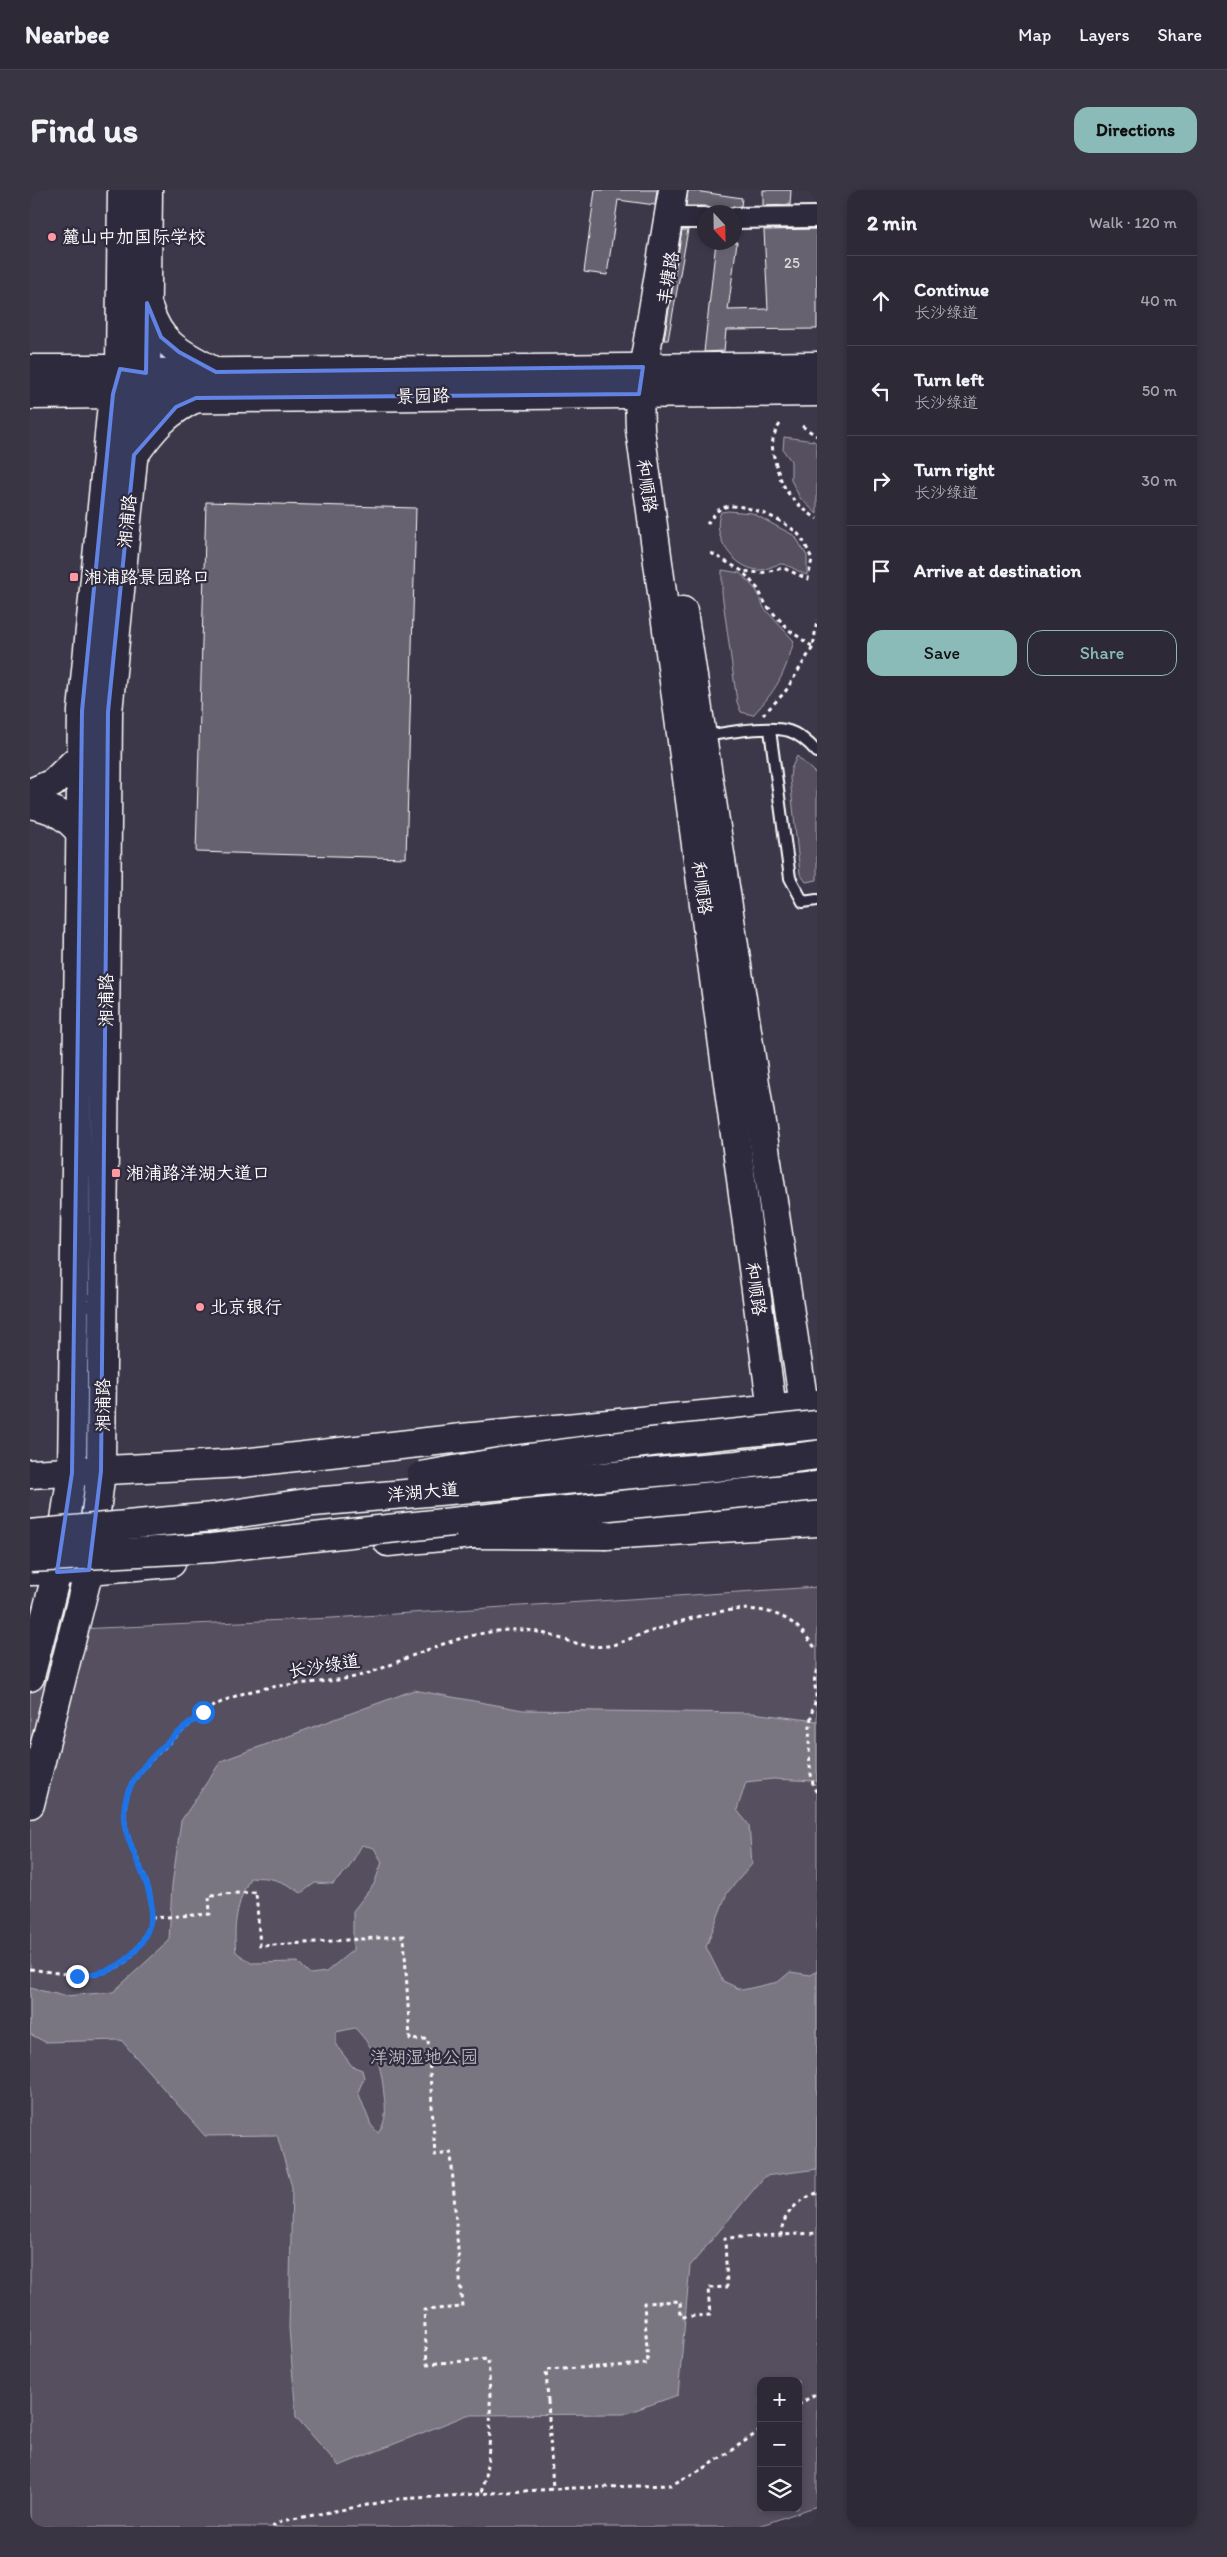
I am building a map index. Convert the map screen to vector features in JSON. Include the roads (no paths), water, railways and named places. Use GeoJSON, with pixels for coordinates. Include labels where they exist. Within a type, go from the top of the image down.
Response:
{"type":"FeatureCollection","features":[{"type":"Feature","properties":{"kind":"main road","name":"湘浦路"},"geometry":{"type":"LineString","coordinates":[[30,1804],[89,1570],[101,1471],[108,712],[134,455],[122,190]]}},
{"type":"Feature","properties":{"kind":"main road","name":"湘浦路"},"geometry":{"type":"LineString","coordinates":[[30,1677],[57,1572],[72,1473],[82,711],[130,384],[147,303],[148,190]]}},
{"type":"Feature","properties":{"kind":"main road"},"geometry":{"type":"LineString","coordinates":[[648,366],[673,190]]}},
{"type":"Feature","properties":{"kind":"main road","name":"丰塘路"},"geometry":{"type":"LineString","coordinates":[[648,366],[691,218],[684,190]]}},
{"type":"Feature","properties":{"kind":"main road"},"geometry":{"type":"LineString","coordinates":[[147,303],[161,336],[179,352],[216,372]]}},
{"type":"Feature","properties":{"kind":"main road","name":"景园路"},"geometry":{"type":"LineString","coordinates":[[30,395],[216,372],[648,366],[817,366]]}},
{"type":"Feature","properties":{"kind":"main road","name":"和顺路"},"geometry":{"type":"LineString","coordinates":[[648,366],[640,429],[772,1409]]}},
{"type":"Feature","properties":{"kind":"main road","name":"景园路"},"geometry":{"type":"LineString","coordinates":[[30,369],[130,384],[196,398],[817,392]]}},
{"type":"Feature","properties":{"kind":"main road","name":"和顺路"},"geometry":{"type":"LineString","coordinates":[[645,394],[653,430],[812,1411]]}},
{"type":"Feature","properties":{"kind":"main road"},"geometry":{"type":"LineString","coordinates":[[134,455],[152,430],[176,407],[196,398]]}},
{"type":"Feature","properties":{"kind":"main road"},"geometry":{"type":"LineString","coordinates":[[30,793],[53,783],[81,756]]}},
{"type":"Feature","properties":{"kind":"main road"},"geometry":{"type":"LineString","coordinates":[[30,804],[60,812],[80,832]]}},
{"type":"Feature","properties":{"kind":"main road"},"geometry":{"type":"LineString","coordinates":[[30,1474],[242,1463],[462,1438],[772,1409],[812,1411]]}},
{"type":"Feature","properties":{"kind":"main road"},"geometry":{"type":"LineString","coordinates":[[313,1502],[379,1483],[500,1462],[651,1442],[812,1411]]}},
{"type":"Feature","properties":{"kind":"main road","name":"洋湖大道"},"geometry":{"type":"LineString","coordinates":[[30,1534],[213,1517],[313,1502],[737,1465],[817,1455]]}},
{"type":"Feature","properties":{"kind":"main road","name":"洋湖大道"},"geometry":{"type":"LineString","coordinates":[[30,1558],[212,1548],[517,1515],[817,1486]]}},
{"type":"Feature","properties":{"kind":"main road"},"geometry":{"type":"LineString","coordinates":[[30,1572],[89,1570],[817,1501]]}},
{"type":"Feature","properties":{"kind":"main road"},"geometry":{"type":"LineString","coordinates":[[299,1539],[362,1533],[426,1532],[515,1536],[606,1535],[817,1522]]}},
{"type":"Feature","properties":{"kind":"street"},"geometry":{"type":"LineString","coordinates":[[742,218],[817,218]]}},
{"type":"Feature","properties":{"kind":"lane"},"geometry":{"type":"LineString","coordinates":[[703,736],[761,728],[789,731],[808,742],[817,752]]}},
{"type":"Feature","properties":{"kind":"lane"},"geometry":{"type":"LineString","coordinates":[[770,730],[790,878],[803,902],[817,900]]}},
{"type":"Feature","properties":{"kind":"place","name":"麓山中加国际学校"},"geometry":{"type":"Point","coordinates":[52,237]}},
{"type":"Feature","properties":{"kind":"place","name":"湘浦路景园路口"},"geometry":{"type":"Point","coordinates":[74,577]}},
{"type":"Feature","properties":{"kind":"place","name":"湘浦路洋湖大道口"},"geometry":{"type":"Point","coordinates":[116,1173]}},
{"type":"Feature","properties":{"kind":"place","name":"北京银行"},"geometry":{"type":"Point","coordinates":[200,1307]}},
{"type":"Feature","properties":{"kind":"park label","name":"洋湖湿地公园"},"geometry":{"type":"Point","coordinates":[424,2057]}}]}
